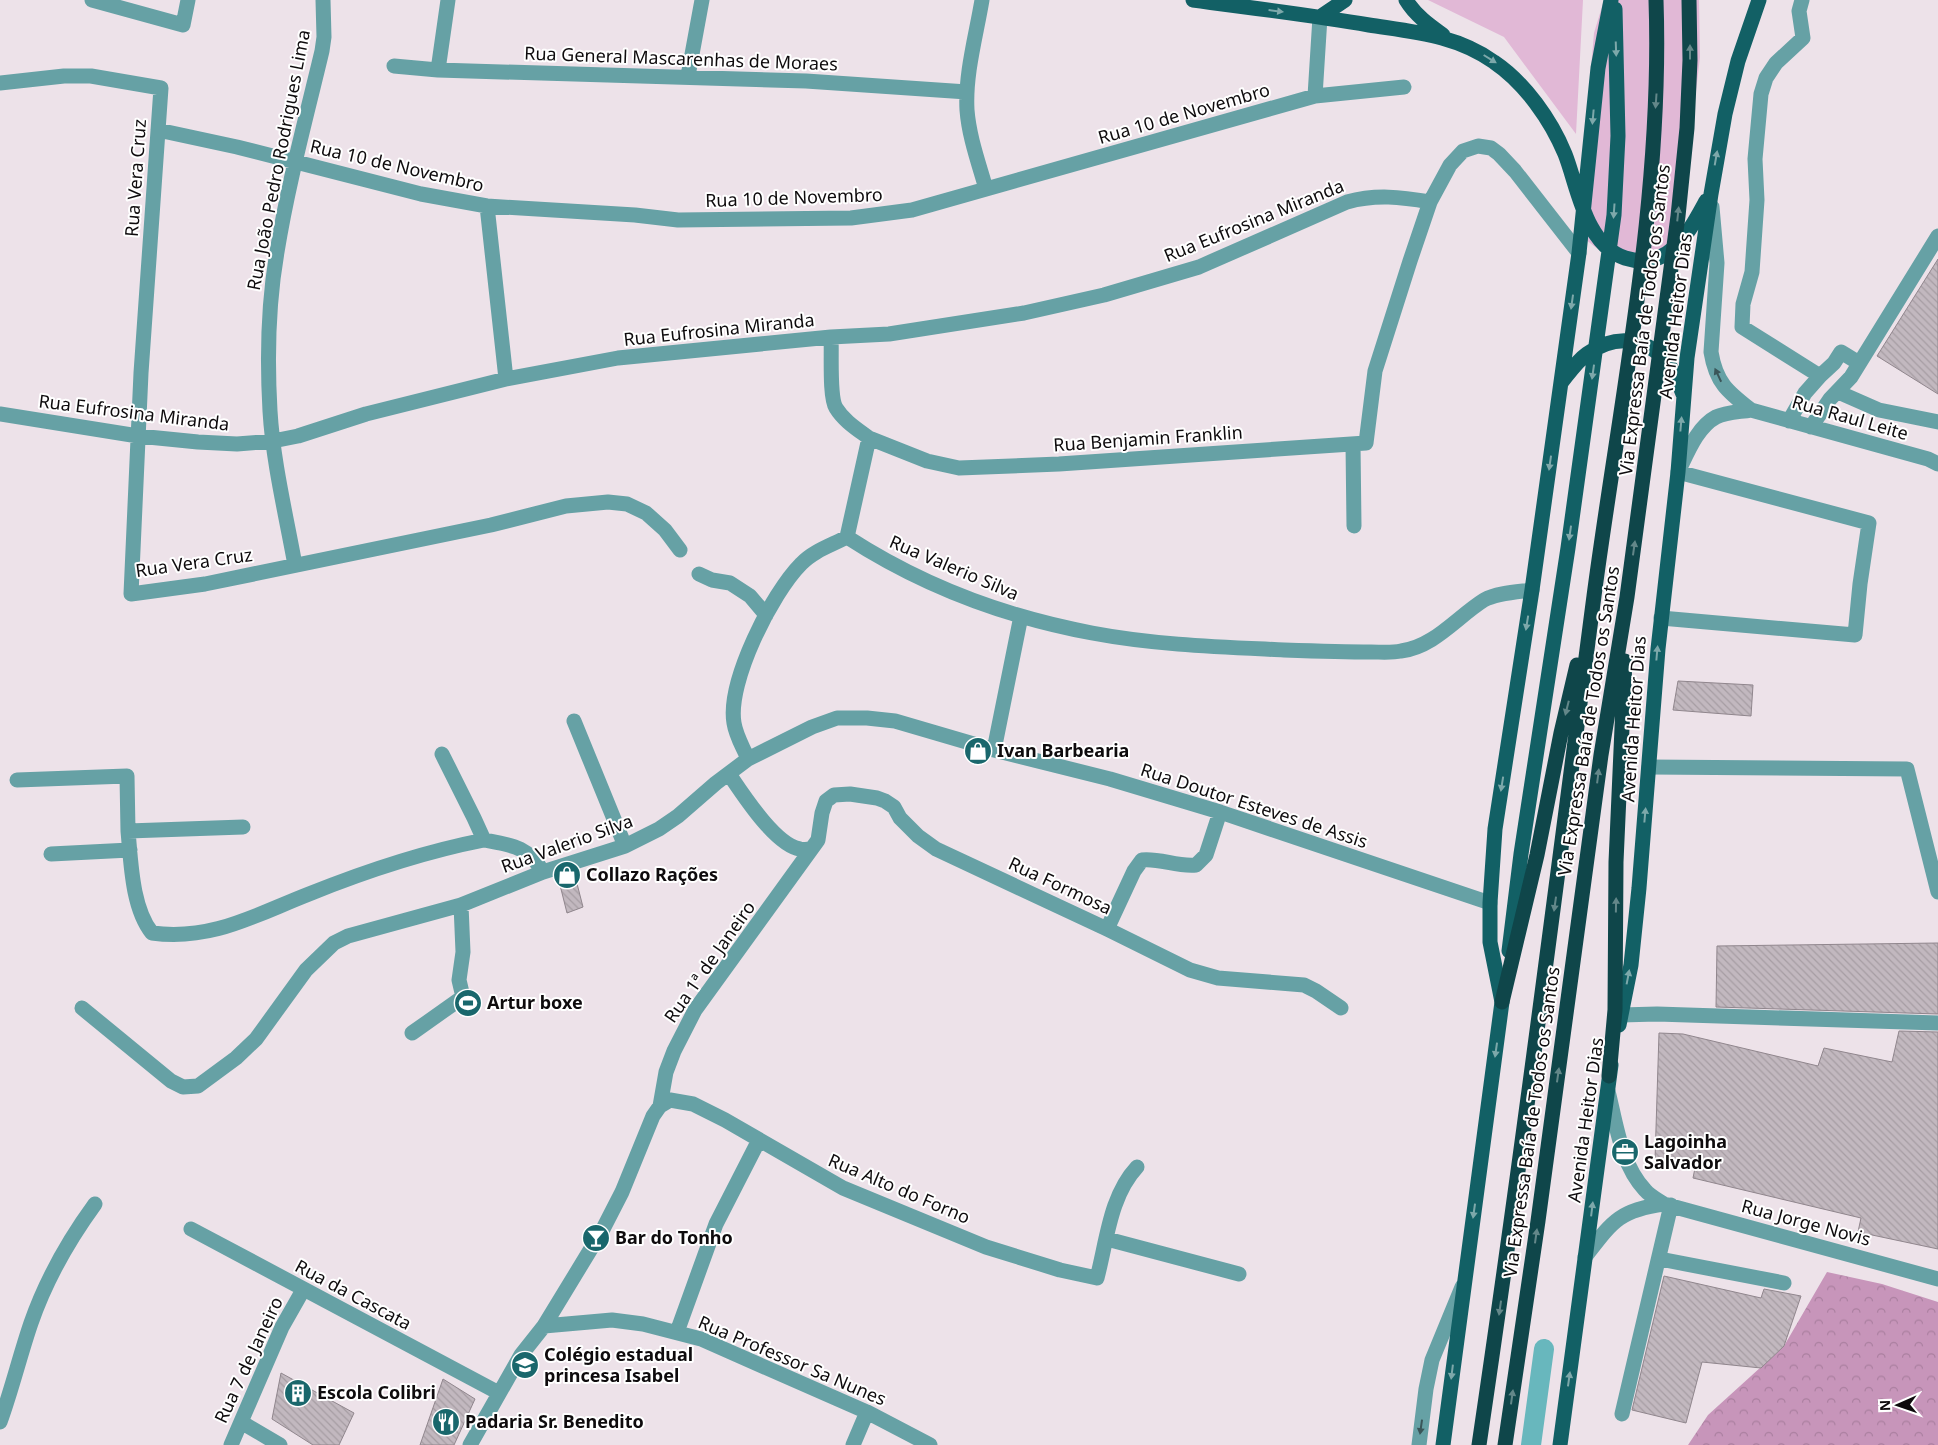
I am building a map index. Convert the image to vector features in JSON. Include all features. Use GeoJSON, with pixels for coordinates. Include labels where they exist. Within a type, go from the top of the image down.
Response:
{"type":"FeatureCollection","features":[{"type":"Feature","properties":{"kind":"highway","name":"Via Expressa Baía de Todos os Santos"},"geometry":{"type":"LineString","coordinates":[[1480,1445],[1515,1204],[1595,593],[1643,249],[1656,94],[1656,0]]}},
{"type":"Feature","properties":{"kind":"highway","name":"Via Expressa Baía de Todos os Santos"},"geometry":{"type":"LineString","coordinates":[[1505,1445],[1538,1221],[1601,754],[1628,597],[1678,216],[1687,128],[1690,60],[1689,0]]}},
{"type":"Feature","properties":{"kind":"highway"},"geometry":{"type":"LineString","coordinates":[[1502,1002],[1536,856],[1560,733],[1595,593]]}},
{"type":"Feature","properties":{"kind":"highway"},"geometry":{"type":"LineString","coordinates":[[1608,1082],[1615,1010],[1616,862],[1628,597]]}},
{"type":"Feature","properties":{"kind":"main road"},"geometry":{"type":"LineString","coordinates":[[1193,0],[1320,17],[1446,38],[1471,48],[1495,62],[1525,90],[1551,127],[1564,153],[1584,213],[1595,233],[1611,250],[1625,258],[1643,260],[1660,258],[1677,246],[1690,230],[1711,194]]}},
{"type":"Feature","properties":{"kind":"main road"},"geometry":{"type":"LineString","coordinates":[[1320,17],[1345,0]]}},
{"type":"Feature","properties":{"kind":"main road"},"geometry":{"type":"LineString","coordinates":[[1406,0],[1423,20],[1446,38]]}},
{"type":"Feature","properties":{"kind":"main road"},"geometry":{"type":"LineString","coordinates":[[1502,1002],[1490,942],[1490,903],[1495,829],[1532,590],[1579,253],[1598,68],[1613,0]]}},
{"type":"Feature","properties":{"kind":"main road"},"geometry":{"type":"LineString","coordinates":[[1443,1445],[1521,854],[1571,528],[1614,215],[1618,136],[1613,0]]}},
{"type":"Feature","properties":{"kind":"main road","name":"Avenida Heitor Dias"},"geometry":{"type":"LineString","coordinates":[[1560,1445],[1608,1082],[1631,965],[1661,618],[1678,472],[1684,395],[1711,194],[1725,114],[1738,61],[1756,7]]}},
{"type":"Feature","properties":{"kind":"main road"},"geometry":{"type":"LineString","coordinates":[[1561,384],[1573,367],[1587,354],[1608,342],[1623,340],[1642,344],[1658,352],[1671,367],[1684,395]]}},
{"type":"Feature","properties":{"kind":"street"},"geometry":{"type":"LineString","coordinates":[[92,0],[183,25],[188,0]]}},
{"type":"Feature","properties":{"kind":"street","name":"Rua João Pedro Rodrigues Lima"},"geometry":{"type":"LineString","coordinates":[[295,565],[273,441],[270,412],[271,300],[276,252],[294,162],[322,52],[324,37],[323,0]]}},
{"type":"Feature","properties":{"kind":"street"},"geometry":{"type":"LineString","coordinates":[[438,70],[448,0]]}},
{"type":"Feature","properties":{"kind":"street"},"geometry":{"type":"LineString","coordinates":[[688,76],[702,0]]}},
{"type":"Feature","properties":{"kind":"street"},"geometry":{"type":"LineString","coordinates":[[982,0],[967,92],[967,113],[986,189]]}},
{"type":"Feature","properties":{"kind":"street"},"geometry":{"type":"LineString","coordinates":[[1756,7],[1763,0]]}},
{"type":"Feature","properties":{"kind":"street"},"geometry":{"type":"LineString","coordinates":[[1802,0],[1799,11],[1803,38],[1776,63],[1766,78],[1761,94],[1755,159],[1757,200],[1753,262],[1743,304],[1742,327],[1820,376]]}},
{"type":"Feature","properties":{"kind":"street"},"geometry":{"type":"LineString","coordinates":[[1315,96],[1320,17]]}},
{"type":"Feature","properties":{"kind":"street","name":"Rua General Mascarenhas de Moraes"},"geometry":{"type":"LineString","coordinates":[[394,66],[438,70],[806,80],[967,92]]}},
{"type":"Feature","properties":{"kind":"street","name":"Rua Vera Cruz"},"geometry":{"type":"LineString","coordinates":[[0,82],[84,76],[161,88],[138,436],[131,594],[205,584],[491,525],[566,506],[608,502],[627,504],[646,514],[665,530],[680,550]]}},
{"type":"Feature","properties":{"kind":"street","name":"Rua 10 de Novembro"},"geometry":{"type":"LineString","coordinates":[[158,130],[237,147],[420,194],[487,206],[635,215],[678,220],[851,218],[912,210],[1315,96],[1404,87]]}},
{"type":"Feature","properties":{"kind":"street"},"geometry":{"type":"LineString","coordinates":[[1354,526],[1353,444],[1366,443],[1375,370],[1430,202],[1450,165],[1463,151],[1478,146],[1491,148],[1516,171],[1579,253]]}},
{"type":"Feature","properties":{"kind":"street","name":"Rua Raul Leite"},"geometry":{"type":"LineString","coordinates":[[1711,194],[1717,263],[1711,352],[1713,363],[1720,382],[1751,410]]}},
{"type":"Feature","properties":{"kind":"street","name":"Rua Eufrosina Miranda"},"geometry":{"type":"LineString","coordinates":[[0,414],[138,436],[198,442],[237,444],[273,441],[298,436],[366,414],[506,379],[618,358],[832,337],[889,334],[1024,313],[1104,295],[1199,267],[1347,202],[1364,197],[1401,197],[1430,202]]}},
{"type":"Feature","properties":{"kind":"street"},"geometry":{"type":"LineString","coordinates":[[487,206],[506,379]]}},
{"type":"Feature","properties":{"kind":"street"},"geometry":{"type":"LineString","coordinates":[[1811,427],[1830,399],[1851,377],[1938,236]]}},
{"type":"Feature","properties":{"kind":"street","name":"Rua Benjamin Franklin"},"geometry":{"type":"LineString","coordinates":[[832,337],[835,407],[852,425],[869,438],[927,461],[959,468],[1059,464],[1353,444]]}},
{"type":"Feature","properties":{"kind":"street"},"geometry":{"type":"LineString","coordinates":[[1789,420],[1805,393],[1834,363],[1841,352],[1859,363]]}},
{"type":"Feature","properties":{"kind":"street"},"geometry":{"type":"LineString","coordinates":[[1838,392],[1879,410],[1938,422]]}},
{"type":"Feature","properties":{"kind":"street","name":"Rua Raul Leite"},"geometry":{"type":"LineString","coordinates":[[1678,472],[1699,433],[1707,424],[1716,417],[1728,413],[1751,410],[1938,464]]}},
{"type":"Feature","properties":{"kind":"street"},"geometry":{"type":"LineString","coordinates":[[748,759],[737,735],[733,710],[750,648],[766,615],[801,564],[812,555],[847,537],[869,438]]}},
{"type":"Feature","properties":{"kind":"street"},"geometry":{"type":"LineString","coordinates":[[1661,618],[1855,635],[1869,524],[1678,472]]}},
{"type":"Feature","properties":{"kind":"street","name":"Rua Valerio Silva"},"geometry":{"type":"LineString","coordinates":[[847,537],[881,559],[920,578],[970,599],[1021,616],[1093,633],[1162,642],[1250,648],[1401,652],[1431,640],[1486,599],[1532,590]]}},
{"type":"Feature","properties":{"kind":"street"},"geometry":{"type":"LineString","coordinates":[[699,574],[712,580],[730,583],[750,596],[766,615]]}},
{"type":"Feature","properties":{"kind":"street"},"geometry":{"type":"LineString","coordinates":[[994,750],[1021,616]]}},
{"type":"Feature","properties":{"kind":"street","name":"Rua Doutor Esteves de Assis"},"geometry":{"type":"LineString","coordinates":[[748,759],[812,727],[837,718],[867,718],[894,721],[994,750],[1110,779],[1220,812],[1490,903]]}},
{"type":"Feature","properties":{"kind":"street"},"geometry":{"type":"LineString","coordinates":[[574,721],[625,846]]}},
{"type":"Feature","properties":{"kind":"street"},"geometry":{"type":"LineString","coordinates":[[442,754],[484,840]]}},
{"type":"Feature","properties":{"kind":"street","name":"Rua Valerio Silva"},"geometry":{"type":"LineString","coordinates":[[82,1008],[171,1081],[183,1087],[198,1086],[236,1058],[256,1039],[306,970],[334,943],[348,936],[461,905],[543,872],[625,846],[659,829],[678,816],[748,759]]}},
{"type":"Feature","properties":{"kind":"street"},"geometry":{"type":"LineString","coordinates":[[1649,767],[1907,770],[1938,892]]}},
{"type":"Feature","properties":{"kind":"street"},"geometry":{"type":"LineString","coordinates":[[729,774],[768,826],[790,845],[800,849],[811,849]]}},
{"type":"Feature","properties":{"kind":"street"},"geometry":{"type":"LineString","coordinates":[[16,780],[127,776],[128,831],[138,906],[144,923],[152,933],[192,935],[220,929],[262,915],[308,894],[386,864],[484,840],[508,844],[528,853],[536,860],[543,872]]}},
{"type":"Feature","properties":{"kind":"street","name":"Rua Formosa"},"geometry":{"type":"LineString","coordinates":[[811,849],[818,840],[822,813],[826,801],[834,795],[850,794],[885,800],[894,807],[900,818],[926,844],[1190,970],[1218,978],[1304,985],[1341,1008]]}},
{"type":"Feature","properties":{"kind":"street"},"geometry":{"type":"LineString","coordinates":[[1107,929],[1134,871],[1142,860],[1153,859],[1182,865],[1196,865],[1206,855],[1220,812]]}},
{"type":"Feature","properties":{"kind":"street"},"geometry":{"type":"LineString","coordinates":[[128,831],[243,827]]}},
{"type":"Feature","properties":{"kind":"street","name":"Rua 1ª de Janeiro"},"geometry":{"type":"LineString","coordinates":[[470,1445],[521,1355],[544,1326],[603,1229],[622,1192],[653,1116],[660,1106],[668,1065],[695,1010],[811,849]]}},
{"type":"Feature","properties":{"kind":"street"},"geometry":{"type":"LineString","coordinates":[[51,854],[130,850]]}},
{"type":"Feature","properties":{"kind":"street"},"geometry":{"type":"LineString","coordinates":[[412,1033],[463,998],[459,980],[463,952],[461,905]]}},
{"type":"Feature","properties":{"kind":"street"},"geometry":{"type":"LineString","coordinates":[[1621,1015],[1656,1014],[1938,1023]]}},
{"type":"Feature","properties":{"kind":"street","name":"Rua Jorge Novis"},"geometry":{"type":"LineString","coordinates":[[1608,1082],[1620,1138],[1633,1173],[1645,1191],[1668,1204],[1938,1279]]}},
{"type":"Feature","properties":{"kind":"street","name":"Rua Alto do Forno"},"geometry":{"type":"LineString","coordinates":[[660,1106],[670,1100],[692,1104],[725,1120],[811,1171],[858,1194],[986,1247],[1060,1270],[1097,1278],[1111,1215],[1126,1179],[1137,1167]]}},
{"type":"Feature","properties":{"kind":"street"},"geometry":{"type":"LineString","coordinates":[[677,1332],[716,1224],[759,1140]]}},
{"type":"Feature","properties":{"kind":"street"},"geometry":{"type":"LineString","coordinates":[[0,1422],[31,1323],[46,1286],[61,1254],[94,1204]]}},
{"type":"Feature","properties":{"kind":"street"},"geometry":{"type":"LineString","coordinates":[[1622,1414],[1660,1259],[1668,1204]]}},
{"type":"Feature","properties":{"kind":"street","name":"Rua Jorge Novis"},"geometry":{"type":"LineString","coordinates":[[1586,1257],[1606,1230],[1629,1212],[1642,1207],[1668,1204]]}},
{"type":"Feature","properties":{"kind":"street","name":"Rua da Cascata"},"geometry":{"type":"LineString","coordinates":[[191,1229],[499,1393]]}},
{"type":"Feature","properties":{"kind":"street"},"geometry":{"type":"LineString","coordinates":[[1107,1239],[1239,1274]]}},
{"type":"Feature","properties":{"kind":"street"},"geometry":{"type":"LineString","coordinates":[[1660,1259],[1784,1284]]}},
{"type":"Feature","properties":{"kind":"street"},"geometry":{"type":"LineString","coordinates":[[1419,1445],[1426,1389],[1432,1360],[1464,1280]]}},
{"type":"Feature","properties":{"kind":"street","name":"Rua 7 de Janeiro"},"geometry":{"type":"LineString","coordinates":[[231,1445],[282,1327],[303,1290]]}},
{"type":"Feature","properties":{"kind":"street","name":"Rua Professor Sa Nunes"},"geometry":{"type":"LineString","coordinates":[[544,1326],[612,1320],[643,1324],[677,1332],[730,1351],[867,1412],[930,1445]]}},
{"type":"Feature","properties":{"kind":"street"},"geometry":{"type":"LineString","coordinates":[[853,1445],[867,1412]]}},
{"type":"Feature","properties":{"kind":"street"},"geometry":{"type":"LineString","coordinates":[[241,1422],[280,1445]]}},
{"type":"Feature","properties":{"kind":"shaded area"},"geometry":{"type":"Polygon","coordinates":[[[1428,0],[1583,0],[1576,134],[1504,37],[1428,0]]]}},
{"type":"Feature","properties":{"kind":"shaded area"},"geometry":{"type":"Polygon","coordinates":[[[1604,0],[1699,0],[1700,57],[1679,237],[1668,259],[1607,256],[1577,233],[1594,33],[1604,0]]]}},
{"type":"Feature","properties":{"kind":"green space"},"geometry":{"type":"Polygon","coordinates":[[[1827,1272],[1882,1284],[1938,1302],[1938,1445],[1688,1445],[1708,1415],[1784,1346],[1827,1272]]]}},
{"type":"Feature","properties":{"kind":"building"},"geometry":{"type":"Polygon","coordinates":[[[1938,259],[1938,394],[1877,356],[1938,259]]]}},
{"type":"Feature","properties":{"kind":"building"},"geometry":{"type":"Polygon","coordinates":[[[1678,681],[1753,685],[1751,716],[1673,710],[1678,681]]]}},
{"type":"Feature","properties":{"kind":"building"},"geometry":{"type":"Polygon","coordinates":[[[574,872],[583,907],[567,913],[558,877],[574,872]]]}},
{"type":"Feature","properties":{"kind":"building"},"geometry":{"type":"Polygon","coordinates":[[[1938,943],[1938,1014],[1716,1007],[1717,946],[1938,943]]]}},
{"type":"Feature","properties":{"kind":"building"},"geometry":{"type":"Polygon","coordinates":[[[1899,1031],[1938,1032],[1938,1249],[1858,1232],[1861,1218],[1693,1178],[1697,1158],[1655,1160],[1659,1033],[1683,1034],[1818,1066],[1824,1048],[1892,1062],[1899,1031]]]}},
{"type":"Feature","properties":{"kind":"building"},"geometry":{"type":"Polygon","coordinates":[[[1664,1276],[1761,1298],[1764,1289],[1801,1296],[1784,1346],[1761,1368],[1702,1362],[1686,1423],[1632,1410],[1664,1276]]]}},
{"type":"Feature","properties":{"kind":"building","name":"Escola Colibri"},"geometry":{"type":"Polygon","coordinates":[[[281,1373],[354,1413],[339,1445],[313,1445],[272,1419],[281,1373]]]}},
{"type":"Feature","properties":{"kind":"building","name":"Padaria Sr. Benedito"},"geometry":{"type":"Polygon","coordinates":[[[443,1379],[475,1399],[454,1445],[420,1445],[443,1379]]]}},
{"type":"Feature","properties":{"kind":"waterway"},"geometry":{"type":"LineString","coordinates":[[1531,1445],[1544,1349]]}},
{"type":"Feature","properties":{"kind":"place","name":"Ivan Barbearia"},"geometry":{"type":"Point","coordinates":[978,751]}},
{"type":"Feature","properties":{"kind":"place","name":"Collazo Rações"},"geometry":{"type":"Point","coordinates":[567,875]}},
{"type":"Feature","properties":{"kind":"place","name":"Artur boxe"},"geometry":{"type":"Point","coordinates":[468,1003]}},
{"type":"Feature","properties":{"kind":"place","name":"Lagoinha Salvador"},"geometry":{"type":"Point","coordinates":[1625,1152]}},
{"type":"Feature","properties":{"kind":"place","name":"Bar do Tonho"},"geometry":{"type":"Point","coordinates":[596,1238]}},
{"type":"Feature","properties":{"kind":"place","name":"Colégio estadual princesa Isabel"},"geometry":{"type":"Point","coordinates":[525,1365]}},
{"type":"Feature","properties":{"kind":"place","name":"Escola Colibri"},"geometry":{"type":"Point","coordinates":[298,1393]}},
{"type":"Feature","properties":{"kind":"place","name":"Padaria Sr. Benedito"},"geometry":{"type":"Point","coordinates":[446,1422]}}]}
